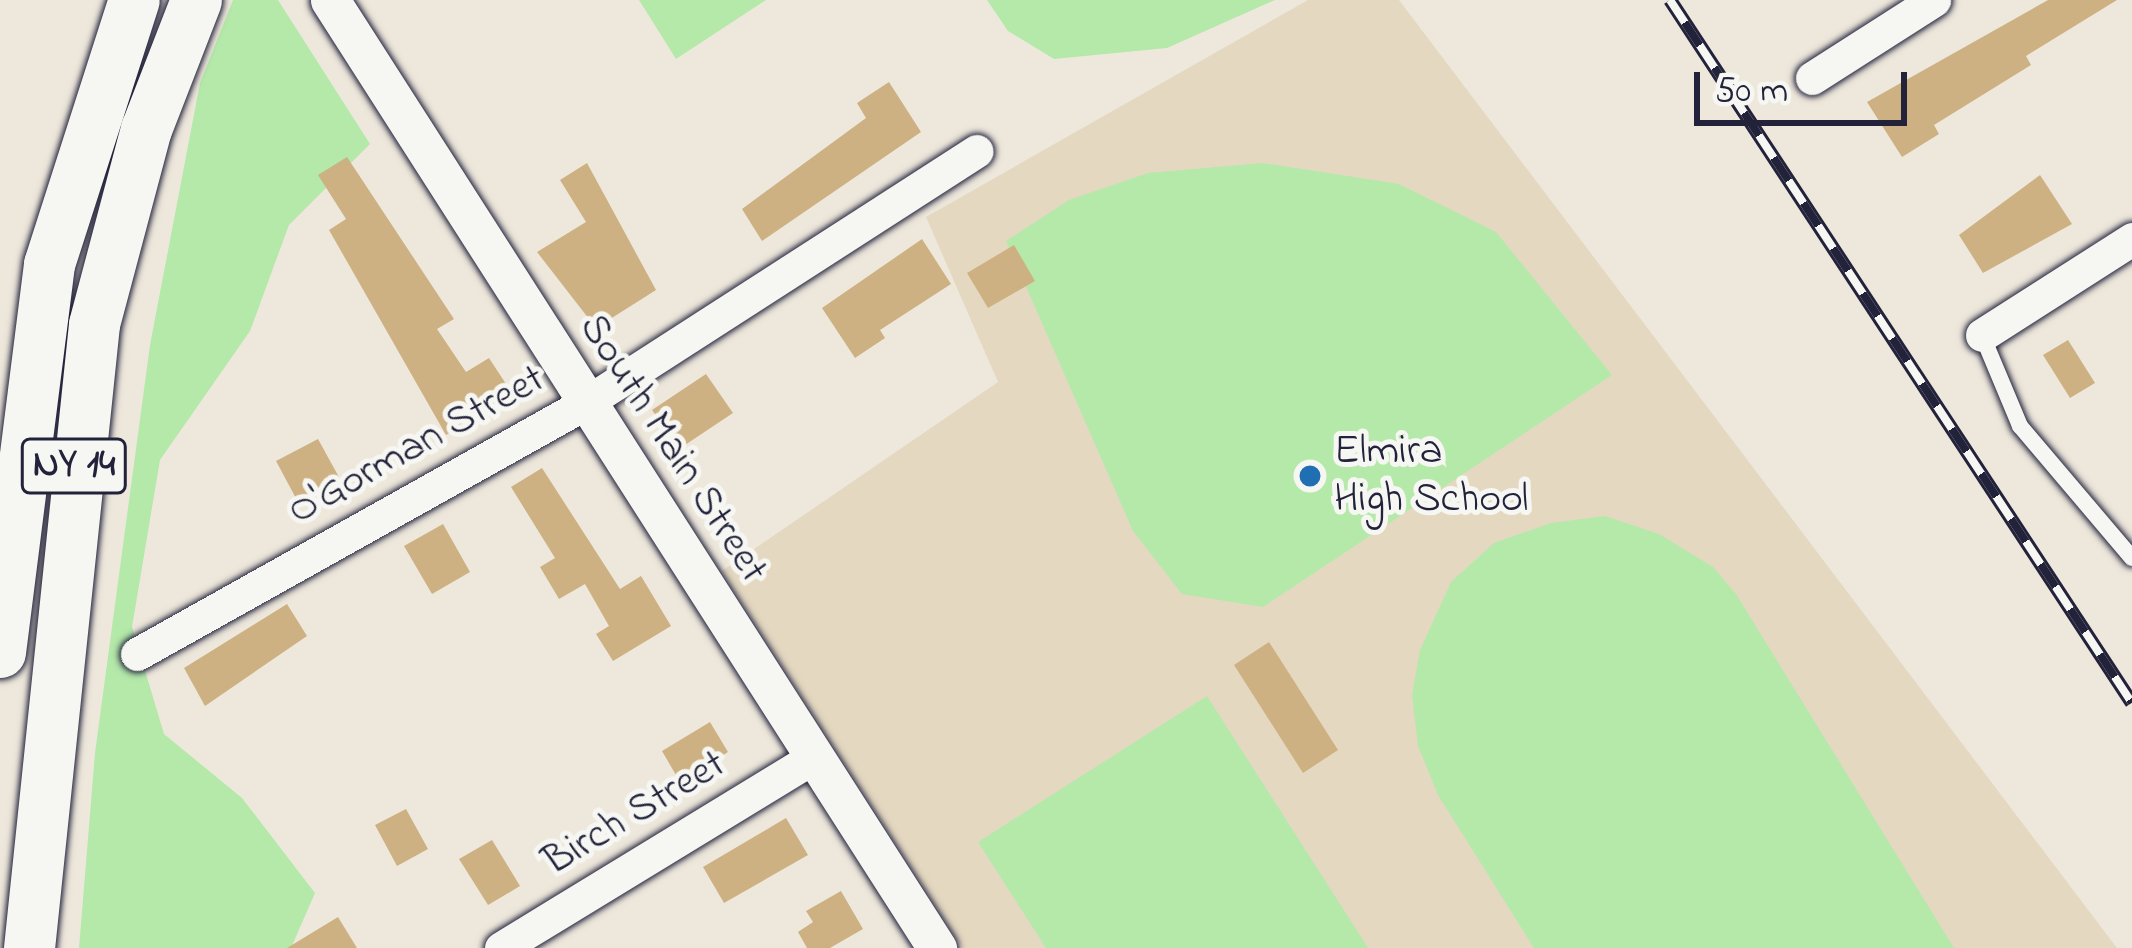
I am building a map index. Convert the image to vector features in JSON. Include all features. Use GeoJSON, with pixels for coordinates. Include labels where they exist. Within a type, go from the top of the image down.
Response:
{"type":"FeatureCollection","features":[{"type":"Feature","properties":{"kind":"main road","name":"NY 14"},"geometry":{"type":"LineString","coordinates":[[0,652],[42,300],[76,167],[134,0]]}},
{"type":"Feature","properties":{"kind":"main road","name":"NY 14"},"geometry":{"type":"LineString","coordinates":[[29,948],[94,324],[146,129],[196,0]]}},
{"type":"Feature","properties":{"kind":"street","name":"South Main Street"},"geometry":{"type":"LineString","coordinates":[[331,0],[584,404],[937,948]]}},
{"type":"Feature","properties":{"kind":"street"},"geometry":{"type":"LineString","coordinates":[[1812,78],[1934,0]]}},
{"type":"Feature","properties":{"kind":"street","name":"O'Gorman Street"},"geometry":{"type":"LineString","coordinates":[[137,654],[584,404],[976,151]]}},
{"type":"Feature","properties":{"kind":"street"},"geometry":{"type":"LineString","coordinates":[[1982,335],[2132,239]]}},
{"type":"Feature","properties":{"kind":"street","name":"Birch Street"},"geometry":{"type":"LineString","coordinates":[[500,948],[816,756]]}},
{"type":"Feature","properties":{"kind":"lane"},"geometry":{"type":"LineString","coordinates":[[1982,335],[2020,426],[2132,558]]}},
{"type":"Feature","properties":{"kind":"shaded area","name":"Elmira High School"},"geometry":{"type":"Polygon","coordinates":[[[1308,0],[1399,0],[2117,948],[963,948],[722,571],[998,382],[926,217],[1308,0]]]}},
{"type":"Feature","properties":{"kind":"green space"},"geometry":{"type":"Polygon","coordinates":[[[233,0],[278,0],[370,144],[289,225],[250,331],[160,460],[132,627],[164,734],[242,798],[315,893],[291,948],[79,948],[95,753],[150,345],[200,83],[233,0]]]}},
{"type":"Feature","properties":{"kind":"green space"},"geometry":{"type":"Polygon","coordinates":[[[639,0],[766,0],[676,59],[639,0]]]}},
{"type":"Feature","properties":{"kind":"green space"},"geometry":{"type":"Polygon","coordinates":[[[987,0],[1275,0],[1167,48],[1054,59],[1008,31],[987,0]]]}},
{"type":"Feature","properties":{"kind":"green space"},"geometry":{"type":"Polygon","coordinates":[[[1263,163],[1399,184],[1496,232],[1612,375],[1263,607],[1182,594],[1133,531],[1006,241],[1069,200],[1148,173],[1263,163]]]}},
{"type":"Feature","properties":{"kind":"green space"},"geometry":{"type":"Polygon","coordinates":[[[1605,516],[1659,534],[1713,567],[1736,594],[1954,948],[1534,948],[1438,795],[1418,746],[1412,695],[1420,650],[1451,582],[1494,543],[1551,523],[1605,516]]]}},
{"type":"Feature","properties":{"kind":"green space"},"geometry":{"type":"Polygon","coordinates":[[[1207,696],[1368,948],[1046,948],[978,842],[1207,696]]]}},
{"type":"Feature","properties":{"kind":"building"},"geometry":{"type":"Polygon","coordinates":[[[2048,0],[2117,0],[2026,56],[2031,65],[1934,125],[1939,134],[1902,157],[1867,102],[2048,0]]]}},
{"type":"Feature","properties":{"kind":"building"},"geometry":{"type":"Polygon","coordinates":[[[889,82],[921,132],[762,241],[742,209],[866,118],[857,103],[889,82]]]}},
{"type":"Feature","properties":{"kind":"building"},"geometry":{"type":"Polygon","coordinates":[[[347,157],[454,319],[437,329],[466,372],[489,358],[512,393],[446,435],[329,230],[346,219],[318,175],[347,157]]]}},
{"type":"Feature","properties":{"kind":"building"},"geometry":{"type":"Polygon","coordinates":[[[587,163],[656,290],[596,328],[537,252],[586,222],[560,180],[587,163]]]}},
{"type":"Feature","properties":{"kind":"building"},"geometry":{"type":"Polygon","coordinates":[[[2040,175],[2072,224],[1983,273],[1959,235],[2040,175]]]}},
{"type":"Feature","properties":{"kind":"building"},"geometry":{"type":"Polygon","coordinates":[[[922,239],[951,284],[880,330],[885,338],[855,358],[822,308],[922,239]]]}},
{"type":"Feature","properties":{"kind":"building"},"geometry":{"type":"Polygon","coordinates":[[[1014,245],[1035,281],[988,308],[967,273],[1014,245]]]}},
{"type":"Feature","properties":{"kind":"building"},"geometry":{"type":"Polygon","coordinates":[[[2068,340],[2095,383],[2070,398],[2043,355],[2068,340]]]}},
{"type":"Feature","properties":{"kind":"building"},"geometry":{"type":"Polygon","coordinates":[[[706,374],[733,413],[679,449],[652,410],[706,374]]]}},
{"type":"Feature","properties":{"kind":"building"},"geometry":{"type":"Polygon","coordinates":[[[318,439],[340,479],[298,502],[276,461],[318,439]]]}},
{"type":"Feature","properties":{"kind":"building"},"geometry":{"type":"Polygon","coordinates":[[[542,468],[620,589],[641,576],[671,626],[613,661],[596,634],[609,626],[585,584],[559,599],[540,567],[555,558],[511,487],[542,468]]]}},
{"type":"Feature","properties":{"kind":"building"},"geometry":{"type":"Polygon","coordinates":[[[443,524],[470,572],[432,594],[404,546],[443,524]]]}},
{"type":"Feature","properties":{"kind":"building"},"geometry":{"type":"Polygon","coordinates":[[[287,604],[307,636],[205,706],[184,668],[287,604]]]}},
{"type":"Feature","properties":{"kind":"building"},"geometry":{"type":"Polygon","coordinates":[[[1269,642],[1338,750],[1303,773],[1234,665],[1269,642]]]}},
{"type":"Feature","properties":{"kind":"building"},"geometry":{"type":"Polygon","coordinates":[[[710,722],[728,752],[680,782],[662,751],[710,722]]]}},
{"type":"Feature","properties":{"kind":"building"},"geometry":{"type":"Polygon","coordinates":[[[406,809],[428,849],[397,866],[375,825],[406,809]]]}},
{"type":"Feature","properties":{"kind":"building"},"geometry":{"type":"Polygon","coordinates":[[[786,818],[808,855],[724,903],[703,867],[786,818]]]}},
{"type":"Feature","properties":{"kind":"building"},"geometry":{"type":"Polygon","coordinates":[[[492,840],[520,886],[488,905],[459,859],[492,840]]]}},
{"type":"Feature","properties":{"kind":"building"},"geometry":{"type":"Polygon","coordinates":[[[841,891],[863,929],[830,948],[807,948],[798,932],[813,922],[806,911],[841,891]]]}},
{"type":"Feature","properties":{"kind":"building"},"geometry":{"type":"Polygon","coordinates":[[[338,917],[357,948],[287,948],[338,917]]]}},
{"type":"Feature","properties":{"kind":"railway"},"geometry":{"type":"LineString","coordinates":[[1670,0],[2132,703]]}},
{"type":"Feature","properties":{"kind":"place","name":"Elmira High School"},"geometry":{"type":"Point","coordinates":[1310,476]}}]}
